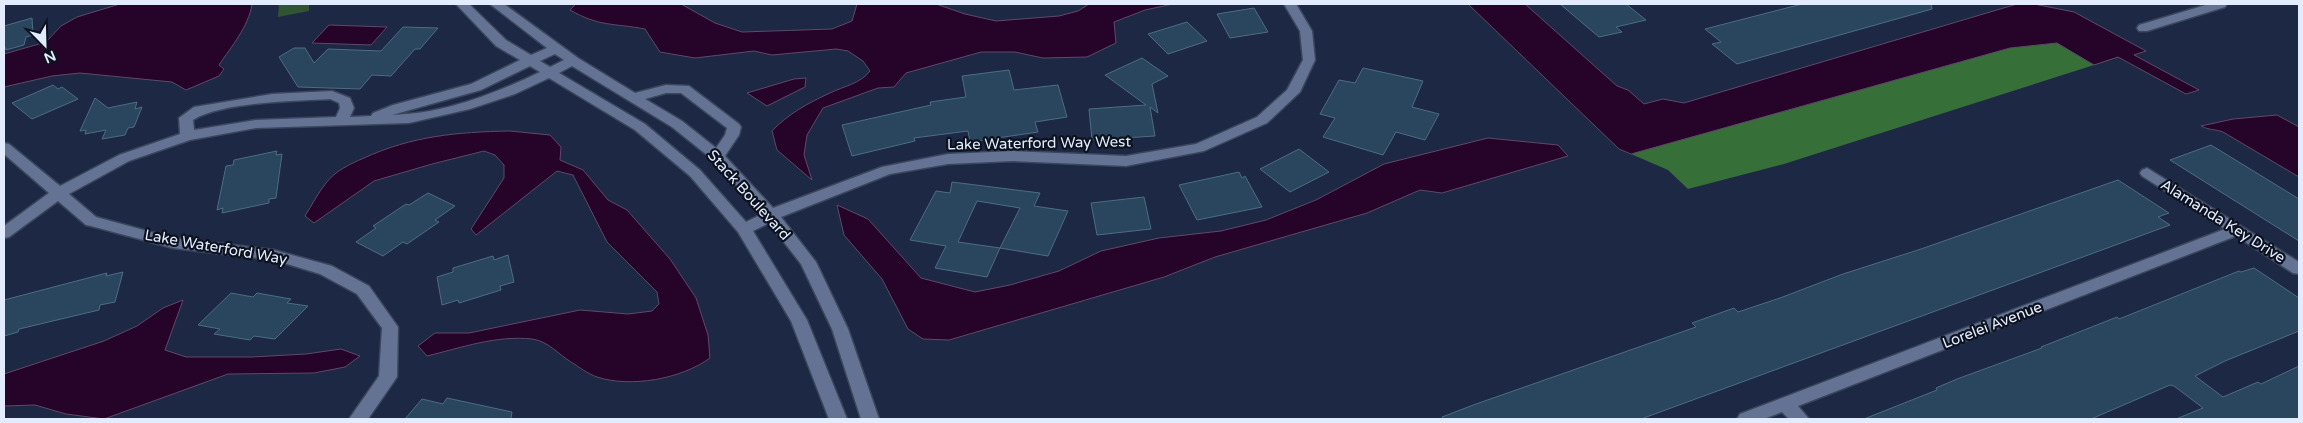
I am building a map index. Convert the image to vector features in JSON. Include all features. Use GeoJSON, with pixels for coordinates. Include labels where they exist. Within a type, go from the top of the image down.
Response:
{"type":"FeatureCollection","features":[{"type":"Feature","properties":{"kind":"street","name":"Stack Boulevard"},"geometry":{"type":"LineString","coordinates":[[462,4],[501,43],[640,127],[695,173],[744,229],[799,320],[838,419]]}},
{"type":"Feature","properties":{"kind":"street","name":"Stack Boulevard"},"geometry":{"type":"LineString","coordinates":[[496,4],[573,61],[677,124],[717,156],[771,215],[808,262],[840,329],[870,419]]}},
{"type":"Feature","properties":{"kind":"street","name":"Lake Waterford Way West"},"geometry":{"type":"LineString","coordinates":[[744,229],[771,215],[887,170],[948,159],[1013,156],[1126,160],[1199,148],[1262,120],[1293,92],[1309,60],[1306,31],[1290,4]]}},
{"type":"Feature","properties":{"kind":"street"},"geometry":{"type":"LineString","coordinates":[[2143,28],[2221,4]]}},
{"type":"Feature","properties":{"kind":"street"},"geometry":{"type":"LineString","coordinates":[[364,121],[398,108],[476,87],[556,48]]}},
{"type":"Feature","properties":{"kind":"street"},"geometry":{"type":"LineString","coordinates":[[4,233],[57,194],[124,158],[186,136],[256,124],[409,119],[438,113],[510,91],[573,61]]}},
{"type":"Feature","properties":{"kind":"street"},"geometry":{"type":"LineString","coordinates":[[635,98],[666,89],[684,89],[734,127],[732,135],[717,156]]}},
{"type":"Feature","properties":{"kind":"street"},"geometry":{"type":"LineString","coordinates":[[186,136],[186,118],[199,110],[272,98],[332,96],[345,101],[347,108],[342,122]]}},
{"type":"Feature","properties":{"kind":"street","name":"Lake Waterford Way"},"geometry":{"type":"LineString","coordinates":[[4,146],[57,194],[91,221],[173,243],[274,255],[326,270],[363,290],[390,327],[388,377],[358,419]]}},
{"type":"Feature","properties":{"kind":"street","name":"Alamanda Key Drive"},"geometry":{"type":"LineString","coordinates":[[2148,173],[2299,269]]}},
{"type":"Feature","properties":{"kind":"street","name":"Lorelei Avenue"},"geometry":{"type":"LineString","coordinates":[[1746,419],[2238,230]]}},
{"type":"Feature","properties":{"kind":"street"},"geometry":{"type":"LineString","coordinates":[[1785,404],[1800,419]]}},
{"type":"Feature","properties":{"kind":"green space"},"geometry":{"type":"Polygon","coordinates":[[[279,4],[309,4],[309,11],[278,17],[279,4]]]}},
{"type":"Feature","properties":{"kind":"green space"},"geometry":{"type":"Polygon","coordinates":[[[2057,43],[2094,65],[1784,164],[1688,189],[1668,170],[1631,154],[2010,48],[2057,43]]]}},
{"type":"Feature","properties":{"kind":"shaded area"},"geometry":{"type":"Polygon","coordinates":[[[120,4],[252,4],[243,28],[219,65],[224,69],[219,76],[186,90],[172,82],[80,73],[52,76],[4,87],[4,54],[46,42],[61,26],[77,17],[120,4]]]}},
{"type":"Feature","properties":{"kind":"shaded area"},"geometry":{"type":"Polygon","coordinates":[[[576,4],[681,4],[715,23],[742,32],[832,29],[852,21],[857,4],[936,4],[965,14],[996,21],[1059,16],[1078,11],[1089,4],[1173,4],[1145,10],[1114,22],[1116,43],[1087,57],[1043,58],[1015,52],[981,52],[906,73],[894,87],[878,88],[823,108],[807,135],[804,155],[812,180],[777,150],[772,131],[785,119],[806,105],[862,79],[870,71],[863,61],[848,51],[836,49],[772,55],[754,51],[695,58],[660,52],[645,29],[598,22],[570,10],[576,4]]]}},
{"type":"Feature","properties":{"kind":"shaded area"},"geometry":{"type":"Polygon","coordinates":[[[1468,4],[1525,4],[1617,86],[1628,90],[1644,104],[1663,99],[1684,103],[2017,4],[2034,4],[2074,12],[2146,51],[2134,55],[2199,90],[2186,94],[2118,57],[2094,65],[2057,43],[2010,48],[1631,154],[1619,149],[1468,4]]]}},
{"type":"Feature","properties":{"kind":"shaded area"},"geometry":{"type":"Polygon","coordinates":[[[329,25],[387,27],[371,45],[312,43],[329,25]]]}},
{"type":"Feature","properties":{"kind":"shaded area"},"geometry":{"type":"Polygon","coordinates":[[[806,78],[805,87],[767,106],[747,93],[794,79],[806,78]]]}},
{"type":"Feature","properties":{"kind":"shaded area"},"geometry":{"type":"Polygon","coordinates":[[[2277,115],[2299,127],[2299,177],[2223,132],[2201,126],[2233,119],[2277,115]]]}},
{"type":"Feature","properties":{"kind":"shaded area"},"geometry":{"type":"Polygon","coordinates":[[[510,131],[550,135],[561,147],[560,160],[583,170],[608,200],[627,210],[670,259],[696,298],[708,335],[710,358],[685,371],[670,376],[625,382],[594,376],[538,340],[505,339],[465,346],[427,356],[418,346],[435,333],[469,333],[580,310],[628,314],[652,311],[659,304],[657,292],[607,242],[573,175],[557,171],[476,235],[471,229],[504,178],[504,165],[495,155],[484,151],[374,181],[314,223],[305,216],[330,179],[338,171],[359,160],[417,140],[453,134],[510,131]]]}},
{"type":"Feature","properties":{"kind":"shaded area"},"geometry":{"type":"Polygon","coordinates":[[[1488,138],[1558,145],[1568,156],[1442,193],[1420,190],[1367,213],[1215,257],[1164,277],[949,340],[923,339],[908,329],[882,279],[844,235],[837,205],[868,219],[921,278],[975,292],[1010,285],[1059,271],[1101,251],[1159,238],[1221,231],[1266,220],[1316,200],[1384,164],[1488,138]]]}},
{"type":"Feature","properties":{"kind":"shaded area"},"geometry":{"type":"Polygon","coordinates":[[[183,300],[165,350],[186,357],[252,357],[306,354],[341,349],[360,356],[345,367],[314,373],[228,374],[104,419],[66,414],[35,405],[4,406],[4,374],[104,341],[137,326],[163,308],[183,300]]]}},
{"type":"Feature","properties":{"kind":"building"},"geometry":{"type":"Polygon","coordinates":[[[1560,4],[1626,4],[1646,20],[1616,27],[1622,32],[1599,37],[1560,4]]]}},
{"type":"Feature","properties":{"kind":"building"},"geometry":{"type":"Polygon","coordinates":[[[1802,4],[1931,4],[1932,9],[1737,64],[1712,44],[1721,42],[1705,29],[1802,4]]]}},
{"type":"Feature","properties":{"kind":"building"},"geometry":{"type":"Polygon","coordinates":[[[1254,8],[1268,32],[1230,38],[1217,14],[1254,8]]]}},
{"type":"Feature","properties":{"kind":"building"},"geometry":{"type":"Polygon","coordinates":[[[32,18],[33,35],[26,37],[24,45],[6,50],[4,48],[4,26],[32,18]]]}},
{"type":"Feature","properties":{"kind":"building"},"geometry":{"type":"Polygon","coordinates":[[[1187,22],[1207,41],[1168,54],[1148,34],[1187,22]]]}},
{"type":"Feature","properties":{"kind":"building"},"geometry":{"type":"Polygon","coordinates":[[[403,27],[438,28],[420,49],[415,49],[391,76],[372,75],[360,89],[298,87],[279,57],[294,48],[305,48],[314,63],[328,49],[381,51],[403,27]]]}},
{"type":"Feature","properties":{"kind":"building"},"geometry":{"type":"Polygon","coordinates":[[[1142,58],[1168,76],[1152,84],[1158,113],[1150,107],[1155,136],[1092,140],[1089,109],[1146,105],[1105,75],[1142,58]]]}},
{"type":"Feature","properties":{"kind":"building"},"geometry":{"type":"Polygon","coordinates":[[[1363,68],[1423,81],[1412,107],[1439,114],[1425,140],[1396,132],[1383,155],[1323,137],[1335,118],[1320,114],[1339,80],[1355,83],[1363,68]]]}},
{"type":"Feature","properties":{"kind":"building"},"geometry":{"type":"Polygon","coordinates":[[[1009,70],[1014,90],[1058,85],[1067,117],[1035,122],[1038,132],[970,142],[968,131],[914,138],[915,141],[852,156],[842,125],[931,105],[930,102],[966,97],[962,76],[1009,70]]]}},
{"type":"Feature","properties":{"kind":"building"},"geometry":{"type":"Polygon","coordinates":[[[53,85],[58,89],[62,87],[78,99],[32,119],[12,103],[53,85]]]}},
{"type":"Feature","properties":{"kind":"building"},"geometry":{"type":"Polygon","coordinates":[[[95,98],[108,108],[137,102],[135,109],[142,107],[134,127],[128,128],[125,135],[102,139],[106,130],[85,134],[86,130],[80,131],[95,98]]]}},
{"type":"Feature","properties":{"kind":"building"},"geometry":{"type":"Polygon","coordinates":[[[2211,145],[2299,199],[2299,241],[2170,160],[2211,145]]]}},
{"type":"Feature","properties":{"kind":"building"},"geometry":{"type":"Polygon","coordinates":[[[1299,149],[1329,172],[1290,192],[1260,169],[1299,149]]]}},
{"type":"Feature","properties":{"kind":"building"},"geometry":{"type":"Polygon","coordinates":[[[277,151],[276,155],[282,154],[276,198],[269,199],[269,203],[222,213],[223,208],[217,210],[226,166],[233,165],[234,160],[277,151]]]}},
{"type":"Feature","properties":{"kind":"building"},"geometry":{"type":"Polygon","coordinates":[[[1239,172],[1242,178],[1245,176],[1262,207],[1197,220],[1179,185],[1239,172]]]}},
{"type":"Feature","properties":{"kind":"building"},"geometry":{"type":"Polygon","coordinates":[[[2118,180],[2169,213],[2158,217],[2170,225],[1641,419],[1443,419],[1442,417],[1696,327],[1692,323],[1734,308],[1738,312],[1780,298],[1843,274],[1921,249],[2118,180]]]}},
{"type":"Feature","properties":{"kind":"building"},"geometry":{"type":"Polygon","coordinates":[[[952,182],[1040,193],[1034,206],[1068,211],[1048,256],[1000,248],[987,277],[935,268],[946,246],[910,240],[936,191],[950,193],[952,182]],[[977,201],[958,242],[1000,248],[1020,208],[977,201]]]}},
{"type":"Feature","properties":{"kind":"building"},"geometry":{"type":"Polygon","coordinates":[[[428,193],[455,206],[435,220],[439,222],[407,244],[403,242],[383,256],[356,242],[376,228],[373,226],[406,204],[409,205],[428,193]]]}},
{"type":"Feature","properties":{"kind":"building"},"geometry":{"type":"Polygon","coordinates":[[[1144,197],[1151,229],[1097,235],[1091,203],[1144,197]]]}},
{"type":"Feature","properties":{"kind":"building"},"geometry":{"type":"Polygon","coordinates":[[[508,255],[514,282],[500,286],[501,290],[459,303],[458,300],[442,305],[437,277],[453,272],[453,268],[493,256],[494,260],[508,255]]]}},
{"type":"Feature","properties":{"kind":"building"},"geometry":{"type":"Polygon","coordinates":[[[2254,268],[2299,298],[2299,331],[2225,361],[2195,376],[2223,397],[2258,382],[2261,384],[2299,366],[2299,419],[2176,419],[2203,408],[2170,385],[2091,419],[1864,419],[1937,390],[1936,388],[1957,379],[2042,348],[2117,317],[2119,319],[2239,271],[2254,268]]]}},
{"type":"Feature","properties":{"kind":"building"},"geometry":{"type":"Polygon","coordinates":[[[123,272],[115,302],[100,305],[99,310],[19,329],[18,332],[4,336],[4,300],[107,273],[106,276],[123,272]]]}},
{"type":"Feature","properties":{"kind":"building"},"geometry":{"type":"Polygon","coordinates":[[[231,293],[253,297],[257,293],[291,299],[287,303],[308,306],[275,339],[254,336],[250,340],[214,334],[220,329],[198,325],[231,293]]]}},
{"type":"Feature","properties":{"kind":"building"},"geometry":{"type":"Polygon","coordinates":[[[447,398],[512,412],[511,419],[405,419],[422,399],[443,404],[447,398]]]}}]}
